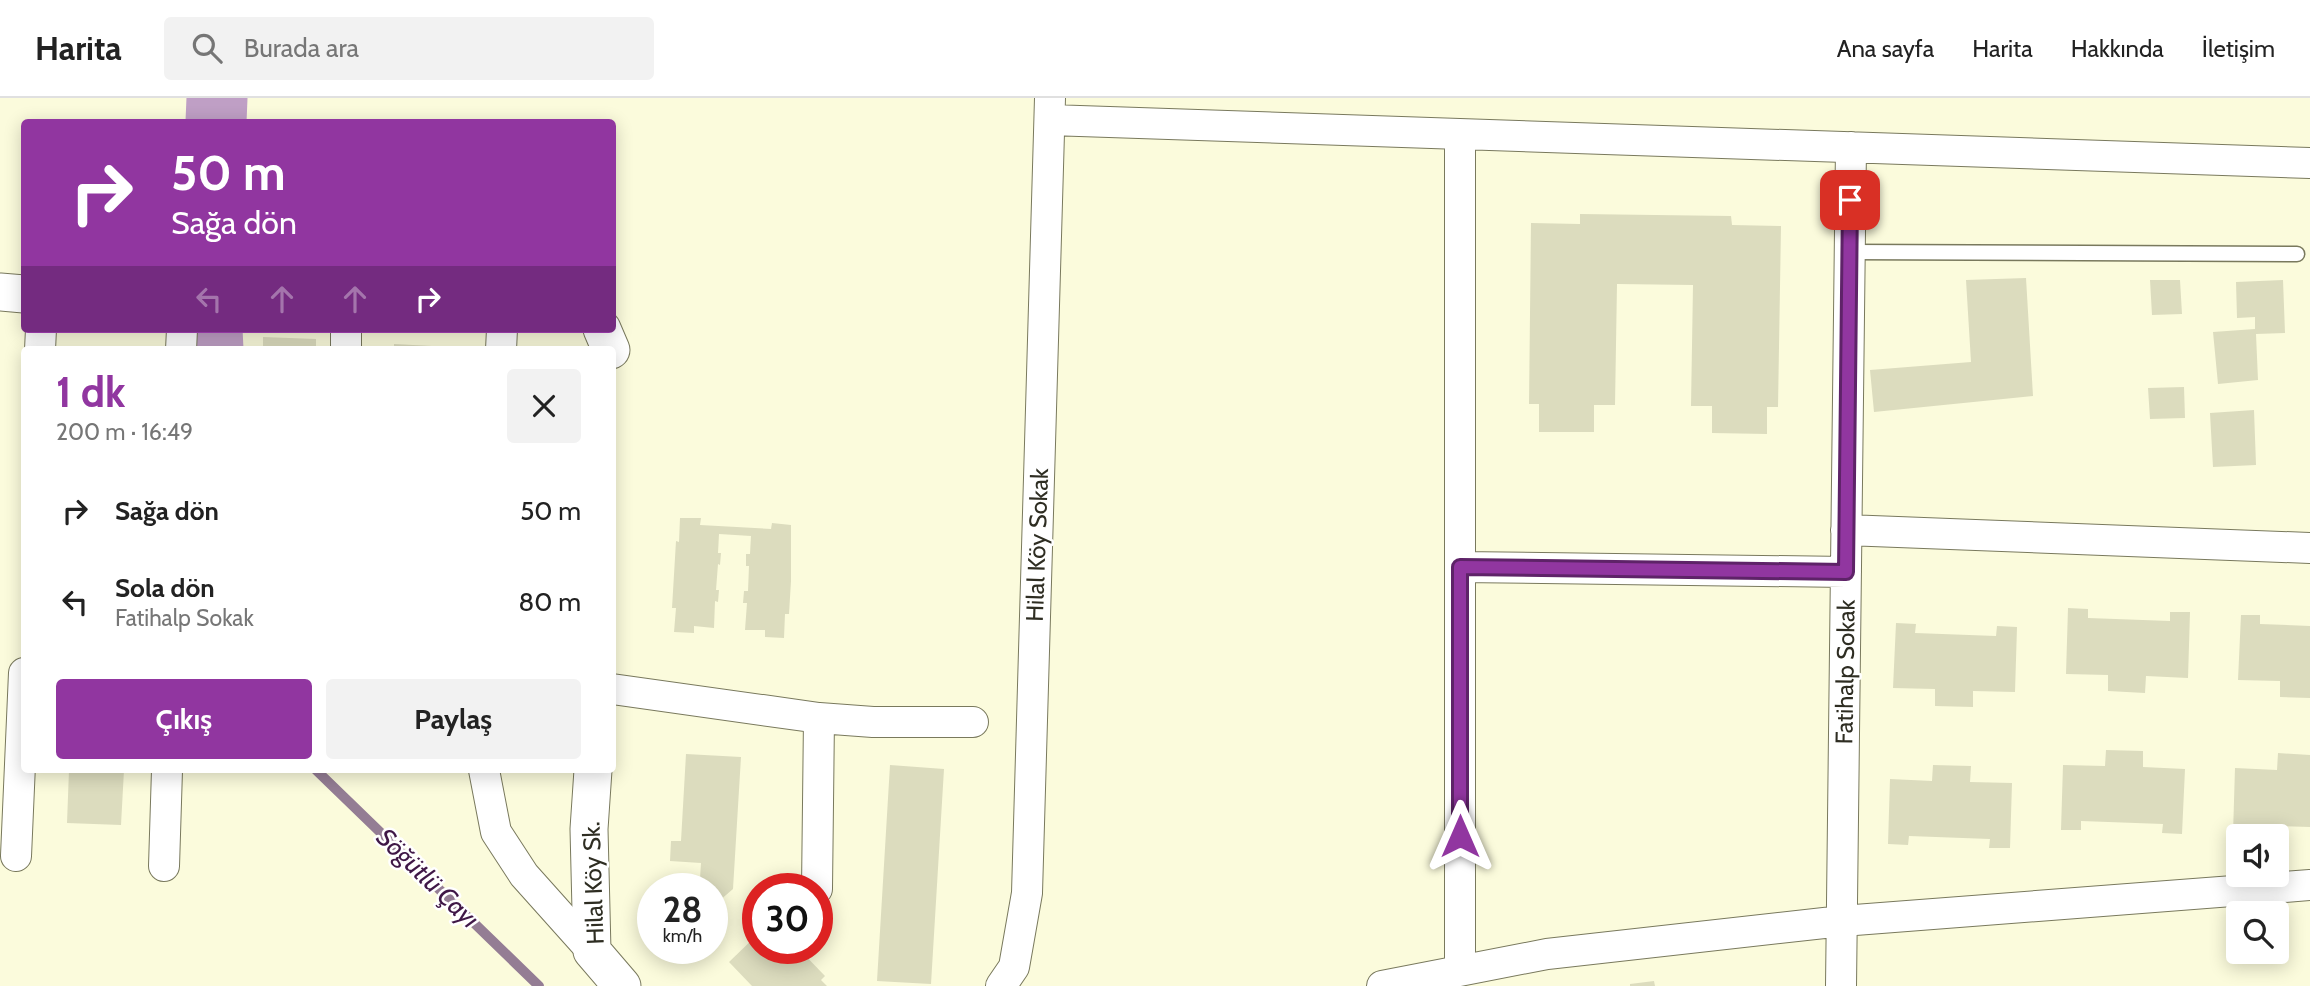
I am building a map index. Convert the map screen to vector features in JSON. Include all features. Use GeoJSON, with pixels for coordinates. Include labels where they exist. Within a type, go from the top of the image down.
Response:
{"type":"FeatureCollection","features":[{"type":"Feature","properties":{"kind":"street"},"geometry":{"type":"LineString","coordinates":[[1050,109],[1460,134],[2310,163]]}},
{"type":"Feature","properties":{"kind":"street","name":"Hilal Köy Sokak"},"geometry":{"type":"LineString","coordinates":[[1001,986],[1014,967],[1027,894],[1050,109]]}},
{"type":"Feature","properties":{"kind":"street"},"geometry":{"type":"LineString","coordinates":[[1460,134],[1460,971]]}},
{"type":"Feature","properties":{"kind":"street","name":"Fatihalp Sokak"},"geometry":{"type":"LineString","coordinates":[[1841,986],[1850,147]]}},
{"type":"Feature","properties":{"kind":"street"},"geometry":{"type":"LineString","coordinates":[[0,292],[21,294]]}},
{"type":"Feature","properties":{"kind":"street"},"geometry":{"type":"LineString","coordinates":[[1846,530],[2310,548]]}},
{"type":"Feature","properties":{"kind":"street"},"geometry":{"type":"LineString","coordinates":[[1460,567],[1846,572]]}},
{"type":"Feature","properties":{"kind":"street"},"geometry":{"type":"LineString","coordinates":[[616,690],[819,718],[873,722],[973,722]]}},
{"type":"Feature","properties":{"kind":"street"},"geometry":{"type":"LineString","coordinates":[[817,873],[819,718]]}},
{"type":"Feature","properties":{"kind":"street"},"geometry":{"type":"LineString","coordinates":[[16,856],[21,742]]}},
{"type":"Feature","properties":{"kind":"street"},"geometry":{"type":"LineString","coordinates":[[164,866],[167,773]]}},
{"type":"Feature","properties":{"kind":"street"},"geometry":{"type":"LineString","coordinates":[[485,773],[496,832],[524,875],[592,951]]}},
{"type":"Feature","properties":{"kind":"street","name":"Hilal Köy Sk."},"geometry":{"type":"LineString","coordinates":[[593,773],[589,829],[592,951],[622,986]]}},
{"type":"Feature","properties":{"kind":"street"},"geometry":{"type":"LineString","coordinates":[[1382,986],[1547,954],[1842,920],[2310,885]]}},
{"type":"Feature","properties":{"kind":"lane"},"geometry":{"type":"LineString","coordinates":[[1849,252],[2297,254]]}},
{"type":"Feature","properties":{"kind":"building"},"geometry":{"type":"Polygon","coordinates":[[[1580,214],[1731,216],[1732,225],[1781,226],[1778,407],[1767,407],[1767,434],[1712,433],[1712,406],[1691,406],[1693,285],[1617,284],[1615,405],[1594,405],[1594,432],[1539,432],[1539,404],[1529,404],[1531,223],[1580,224],[1580,214]]]}},
{"type":"Feature","properties":{"kind":"building"},"geometry":{"type":"Polygon","coordinates":[[[2026,278],[2033,396],[1874,412],[1870,370],[1971,362],[1966,280],[2026,278]]]}},
{"type":"Feature","properties":{"kind":"building"},"geometry":{"type":"Polygon","coordinates":[[[2150,280],[2180,280],[2182,314],[2152,315],[2150,280]]]}},
{"type":"Feature","properties":{"kind":"building"},"geometry":{"type":"Polygon","coordinates":[[[2283,280],[2285,333],[2256,334],[2258,380],[2218,384],[2213,332],[2255,329],[2255,317],[2237,318],[2236,282],[2283,280]]]}},
{"type":"Feature","properties":{"kind":"building"},"geometry":{"type":"Polygon","coordinates":[[[263,337],[316,339],[316,346],[263,346],[263,337]]]}},
{"type":"Feature","properties":{"kind":"building"},"geometry":{"type":"Polygon","coordinates":[[[394,344],[432,346],[394,346],[394,344]]]}},
{"type":"Feature","properties":{"kind":"building"},"geometry":{"type":"Polygon","coordinates":[[[2184,387],[2185,418],[2150,419],[2148,388],[2184,387]]]}},
{"type":"Feature","properties":{"kind":"building"},"geometry":{"type":"Polygon","coordinates":[[[2254,410],[2256,465],[2213,467],[2210,413],[2254,410]]]}},
{"type":"Feature","properties":{"kind":"building"},"geometry":{"type":"Polygon","coordinates":[[[680,518],[701,518],[700,525],[771,529],[772,523],[791,525],[789,614],[785,614],[784,638],[765,637],[765,630],[745,630],[747,603],[743,603],[744,591],[748,591],[749,566],[746,566],[746,554],[750,554],[751,536],[719,534],[718,553],[721,553],[714,628],[694,626],[694,633],[674,632],[676,608],[672,608],[680,518]]]}},
{"type":"Feature","properties":{"kind":"building"},"geometry":{"type":"Polygon","coordinates":[[[2068,608],[2088,609],[2088,618],[2170,621],[2170,612],[2190,612],[2188,678],[2146,676],[2145,693],[2108,691],[2108,675],[2066,674],[2068,608]]]}},
{"type":"Feature","properties":{"kind":"building"},"geometry":{"type":"Polygon","coordinates":[[[2241,615],[2260,615],[2260,624],[2310,626],[2310,698],[2280,697],[2280,681],[2238,680],[2241,615]]]}},
{"type":"Feature","properties":{"kind":"building"},"geometry":{"type":"Polygon","coordinates":[[[1896,623],[1916,624],[1915,633],[1996,636],[1997,626],[2017,627],[2015,692],[1973,691],[1973,707],[1935,706],[1935,689],[1893,688],[1896,623]]]}},
{"type":"Feature","properties":{"kind":"building"},"geometry":{"type":"Polygon","coordinates":[[[2106,750],[2143,751],[2143,767],[2185,769],[2182,834],[2162,833],[2163,824],[2081,821],[2081,830],[2061,830],[2063,765],[2105,766],[2106,750]]]}},
{"type":"Feature","properties":{"kind":"building"},"geometry":{"type":"Polygon","coordinates":[[[2278,753],[2310,755],[2310,827],[2289,826],[2289,824],[2233,824],[2235,768],[2277,770],[2278,753]]]}},
{"type":"Feature","properties":{"kind":"building"},"geometry":{"type":"Polygon","coordinates":[[[686,754],[741,757],[733,889],[728,893],[728,873],[700,873],[701,863],[670,861],[671,841],[681,841],[686,754]]]}},
{"type":"Feature","properties":{"kind":"building"},"geometry":{"type":"Polygon","coordinates":[[[890,765],[944,769],[931,984],[877,981],[890,765]]]}},
{"type":"Feature","properties":{"kind":"building"},"geometry":{"type":"Polygon","coordinates":[[[1933,765],[1971,766],[1970,782],[2012,783],[2010,848],[1989,848],[1990,839],[1909,836],[1908,845],[1888,844],[1890,779],[1932,781],[1933,765]]]}},
{"type":"Feature","properties":{"kind":"building"},"geometry":{"type":"Polygon","coordinates":[[[69,773],[124,773],[121,825],[67,823],[69,773]]]}},
{"type":"Feature","properties":{"kind":"building"},"geometry":{"type":"Polygon","coordinates":[[[742,949],[742,964],[813,964],[825,976],[821,980],[827,986],[752,986],[729,962],[742,949]]]}},
{"type":"Feature","properties":{"kind":"building"},"geometry":{"type":"Polygon","coordinates":[[[1654,981],[1655,986],[1630,986],[1630,984],[1654,981]]]}},
{"type":"Feature","properties":{"kind":"waterway","name":"Söğütlü Çayı"},"geometry":{"type":"LineString","coordinates":[[216,119],[217,98]]}},
{"type":"Feature","properties":{"kind":"waterway","name":"Söğütlü Çayı"},"geometry":{"type":"LineString","coordinates":[[212,333],[213,346]]}},
{"type":"Feature","properties":{"kind":"waterway","name":"Söğütlü Çayı"},"geometry":{"type":"LineString","coordinates":[[319,773],[539,986]]}},
{"type":"Feature","properties":{"kind":"route"},"geometry":{"type":"LineString","coordinates":[[1460,836],[1460,567],[1846,572],[1850,200]]}}]}
